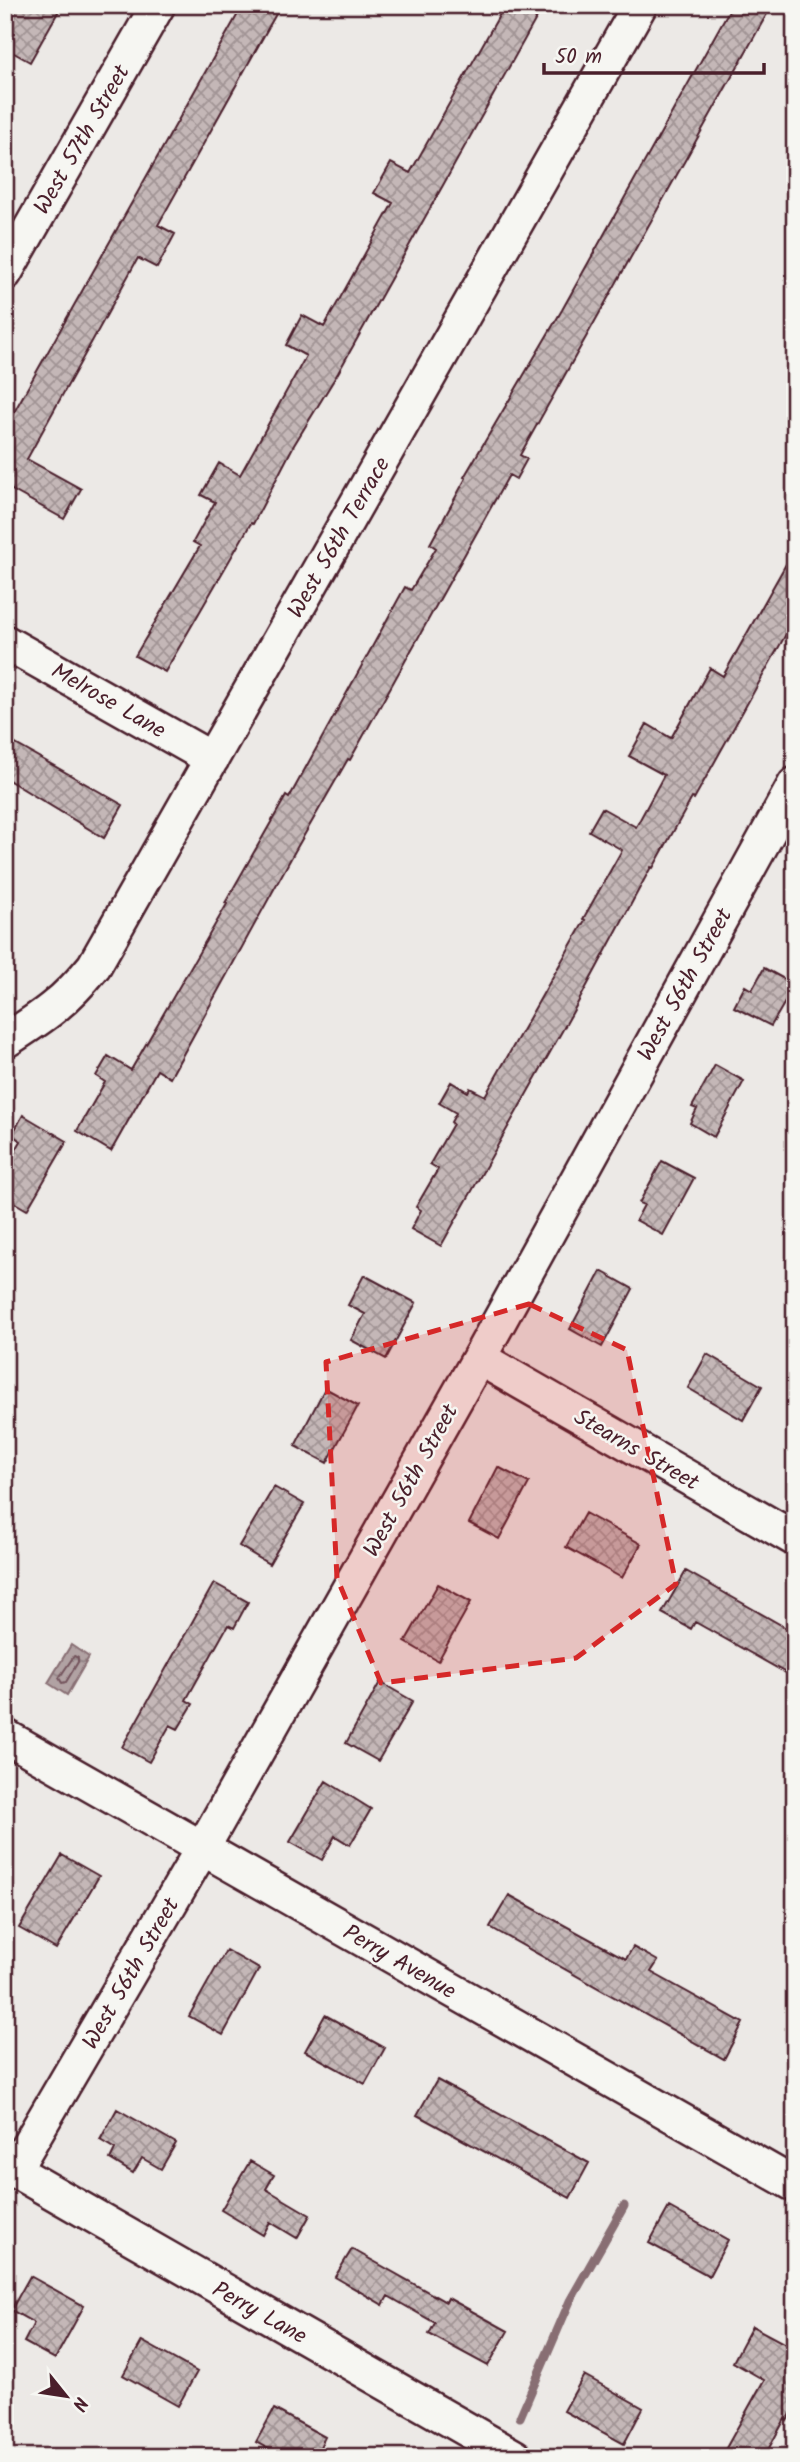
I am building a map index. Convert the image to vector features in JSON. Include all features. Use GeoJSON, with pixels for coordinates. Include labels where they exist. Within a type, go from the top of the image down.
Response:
{"type":"FeatureCollection","features":[{"type":"Feature","properties":{"kind":"street","name":"West 57th Street"},"geometry":{"type":"LineString","coordinates":[[5,273],[158,5]]}},
{"type":"Feature","properties":{"kind":"street","name":"West 56th Terrace"},"geometry":{"type":"LineString","coordinates":[[5,1041],[52,1011],[75,990],[94,966],[640,5]]}},
{"type":"Feature","properties":{"kind":"street","name":"Melrose Lane"},"geometry":{"type":"LineString","coordinates":[[5,642],[212,759]]}},
{"type":"Feature","properties":{"kind":"street","name":"West 56th Street"},"geometry":{"type":"LineString","coordinates":[[10,2168],[202,1849],[479,1359],[795,784]]}},
{"type":"Feature","properties":{"kind":"street","name":"Stearns Street"},"geometry":{"type":"LineString","coordinates":[[479,1359],[795,1539]]}},
{"type":"Feature","properties":{"kind":"street","name":"Perry Avenue"},"geometry":{"type":"LineString","coordinates":[[5,1736],[795,2185]]}},
{"type":"Feature","properties":{"kind":"street","name":"Perry Lane"},"geometry":{"type":"LineString","coordinates":[[10,2168],[515,2457]]}},
{"type":"Feature","properties":{"kind":"highlighted area"},"geometry":{"type":"Polygon","coordinates":[[[529,1304],[627,1350],[676,1584],[576,1658],[381,1683],[337,1578],[326,1362],[529,1304]]]}},
{"type":"Feature","properties":{"kind":"water"},"geometry":{"type":"Polygon","coordinates":[[[71,1645],[89,1657],[67,1695],[48,1683],[71,1645]]]}},
{"type":"Feature","properties":{"kind":"building"},"geometry":{"type":"Polygon","coordinates":[[[17,5],[62,5],[30,62],[5,48],[5,26],[17,5]]]}},
{"type":"Feature","properties":{"kind":"building"},"geometry":{"type":"Polygon","coordinates":[[[243,5],[281,5],[158,225],[175,234],[157,268],[138,258],[27,459],[81,489],[64,519],[10,489],[5,498],[5,428],[243,5]]]}},
{"type":"Feature","properties":{"kind":"building"},"geometry":{"type":"Polygon","coordinates":[[[505,5],[516,5],[537,17],[338,373],[294,445],[253,524],[251,523],[165,672],[135,656],[200,546],[193,542],[215,502],[201,495],[219,463],[240,475],[306,356],[286,345],[302,315],[324,327],[393,203],[374,193],[391,163],[410,173],[505,5]]]}},
{"type":"Feature","properties":{"kind":"building"},"geometry":{"type":"Polygon","coordinates":[[[732,5],[772,5],[520,455],[527,459],[516,479],[509,475],[350,760],[348,759],[295,851],[170,1078],[157,1070],[111,1151],[77,1131],[105,1082],[96,1076],[108,1056],[131,1070],[286,796],[289,798],[405,587],[411,590],[436,548],[430,544],[466,478],[464,477],[562,310],[732,5]]]}},
{"type":"Feature","properties":{"kind":"building"},"geometry":{"type":"Polygon","coordinates":[[[795,548],[795,618],[694,799],[692,798],[653,868],[651,867],[441,1246],[411,1229],[421,1210],[416,1207],[438,1169],[430,1164],[453,1124],[451,1122],[456,1113],[439,1103],[451,1082],[468,1092],[470,1088],[485,1096],[622,850],[589,831],[602,808],[636,827],[664,775],[629,756],[647,724],[671,738],[710,668],[723,676],[795,548]]]}},
{"type":"Feature","properties":{"kind":"building"},"geometry":{"type":"Polygon","coordinates":[[[5,738],[123,805],[104,838],[5,778],[5,738]]]}},
{"type":"Feature","properties":{"kind":"building"},"geometry":{"type":"Polygon","coordinates":[[[764,968],[795,985],[771,1026],[734,1007],[745,986],[752,990],[764,968]]]}},
{"type":"Feature","properties":{"kind":"building"},"geometry":{"type":"Polygon","coordinates":[[[715,1065],[744,1081],[714,1137],[690,1123],[697,1109],[692,1107],[715,1065]]]}},
{"type":"Feature","properties":{"kind":"building"},"geometry":{"type":"Polygon","coordinates":[[[23,1115],[67,1141],[27,1210],[5,1197],[5,1169],[21,1141],[12,1135],[23,1115]]]}},
{"type":"Feature","properties":{"kind":"building"},"geometry":{"type":"Polygon","coordinates":[[[662,1161],[694,1178],[663,1235],[636,1220],[644,1205],[639,1203],[662,1161]]]}},
{"type":"Feature","properties":{"kind":"building"},"geometry":{"type":"Polygon","coordinates":[[[601,1271],[633,1289],[602,1347],[570,1329],[601,1271]]]}},
{"type":"Feature","properties":{"kind":"building"},"geometry":{"type":"Polygon","coordinates":[[[364,1275],[416,1303],[386,1359],[351,1340],[365,1314],[348,1305],[364,1275]]]}},
{"type":"Feature","properties":{"kind":"building"},"geometry":{"type":"Polygon","coordinates":[[[707,1354],[762,1386],[743,1420],[688,1388],[707,1354]]]}},
{"type":"Feature","properties":{"kind":"building"},"geometry":{"type":"Polygon","coordinates":[[[325,1388],[358,1406],[327,1463],[295,1446],[325,1388]]]}},
{"type":"Feature","properties":{"kind":"building"},"geometry":{"type":"Polygon","coordinates":[[[498,1467],[529,1483],[499,1539],[469,1523],[498,1467]]]}},
{"type":"Feature","properties":{"kind":"building"},"geometry":{"type":"Polygon","coordinates":[[[274,1487],[304,1504],[269,1564],[239,1546],[274,1487]]]}},
{"type":"Feature","properties":{"kind":"building"},"geometry":{"type":"Polygon","coordinates":[[[585,1513],[641,1544],[622,1578],[566,1547],[585,1513]]]}},
{"type":"Feature","properties":{"kind":"building"},"geometry":{"type":"Polygon","coordinates":[[[686,1571],[795,1633],[795,1678],[695,1622],[691,1629],[662,1613],[686,1571]]]}},
{"type":"Feature","properties":{"kind":"building"},"geometry":{"type":"Polygon","coordinates":[[[214,1583],[248,1602],[234,1628],[228,1625],[186,1700],[193,1704],[178,1729],[170,1725],[149,1762],[122,1747],[214,1583]]]}},
{"type":"Feature","properties":{"kind":"building"},"geometry":{"type":"Polygon","coordinates":[[[438,1584],[471,1602],[438,1661],[405,1642],[438,1584]]]}},
{"type":"Feature","properties":{"kind":"building"},"geometry":{"type":"Polygon","coordinates":[[[380,1682],[413,1701],[378,1761],[346,1743],[380,1682]]]}},
{"type":"Feature","properties":{"kind":"building"},"geometry":{"type":"Polygon","coordinates":[[[326,1781],[371,1809],[350,1845],[335,1836],[322,1860],[290,1842],[326,1781]]]}},
{"type":"Feature","properties":{"kind":"building"},"geometry":{"type":"Polygon","coordinates":[[[62,1855],[99,1876],[56,1949],[19,1928],[62,1855]]]}},
{"type":"Feature","properties":{"kind":"building"},"geometry":{"type":"Polygon","coordinates":[[[509,1895],[626,1959],[633,1947],[658,1961],[651,1972],[743,2023],[724,2059],[490,1927],[509,1895]]]}},
{"type":"Feature","properties":{"kind":"building"},"geometry":{"type":"Polygon","coordinates":[[[226,1950],[259,1969],[223,2035],[189,2016],[226,1950]]]}},
{"type":"Feature","properties":{"kind":"building"},"geometry":{"type":"Polygon","coordinates":[[[325,2015],[385,2048],[365,2084],[305,2051],[325,2015]]]}},
{"type":"Feature","properties":{"kind":"building"},"geometry":{"type":"Polygon","coordinates":[[[437,2080],[589,2163],[570,2198],[417,2115],[437,2080]]]}},
{"type":"Feature","properties":{"kind":"building"},"geometry":{"type":"Polygon","coordinates":[[[117,2109],[176,2143],[161,2169],[142,2158],[133,2173],[110,2159],[115,2149],[100,2140],[117,2109]]]}},
{"type":"Feature","properties":{"kind":"building"},"geometry":{"type":"Polygon","coordinates":[[[250,2161],[274,2175],[266,2189],[310,2215],[297,2238],[270,2222],[263,2235],[221,2210],[250,2161]]]}},
{"type":"Feature","properties":{"kind":"building"},"geometry":{"type":"Polygon","coordinates":[[[669,2207],[728,2240],[709,2276],[649,2243],[669,2207]]]}},
{"type":"Feature","properties":{"kind":"building"},"geometry":{"type":"Polygon","coordinates":[[[352,2249],[446,2302],[448,2298],[508,2331],[488,2366],[429,2334],[435,2323],[388,2296],[383,2305],[335,2277],[352,2249]]]}},
{"type":"Feature","properties":{"kind":"building"},"geometry":{"type":"Polygon","coordinates":[[[30,2276],[84,2306],[55,2359],[24,2342],[34,2323],[11,2310],[30,2276]]]}},
{"type":"Feature","properties":{"kind":"building"},"geometry":{"type":"Polygon","coordinates":[[[752,2326],[795,2349],[795,2407],[787,2421],[785,2419],[764,2457],[721,2457],[764,2380],[733,2362],[752,2326]]]}},
{"type":"Feature","properties":{"kind":"building"},"geometry":{"type":"Polygon","coordinates":[[[142,2341],[197,2372],[178,2406],[123,2375],[142,2341]]]}},
{"type":"Feature","properties":{"kind":"building"},"geometry":{"type":"Polygon","coordinates":[[[584,2375],[643,2408],[624,2444],[564,2411],[584,2375]]]}},
{"type":"Feature","properties":{"kind":"building"},"geometry":{"type":"Polygon","coordinates":[[[274,2409],[325,2437],[315,2457],[283,2457],[256,2442],[274,2409]]]}},
{"type":"Feature","properties":{"kind":"waterway"},"geometry":{"type":"LineString","coordinates":[[520,2417],[570,2301],[624,2206]]}}]}
